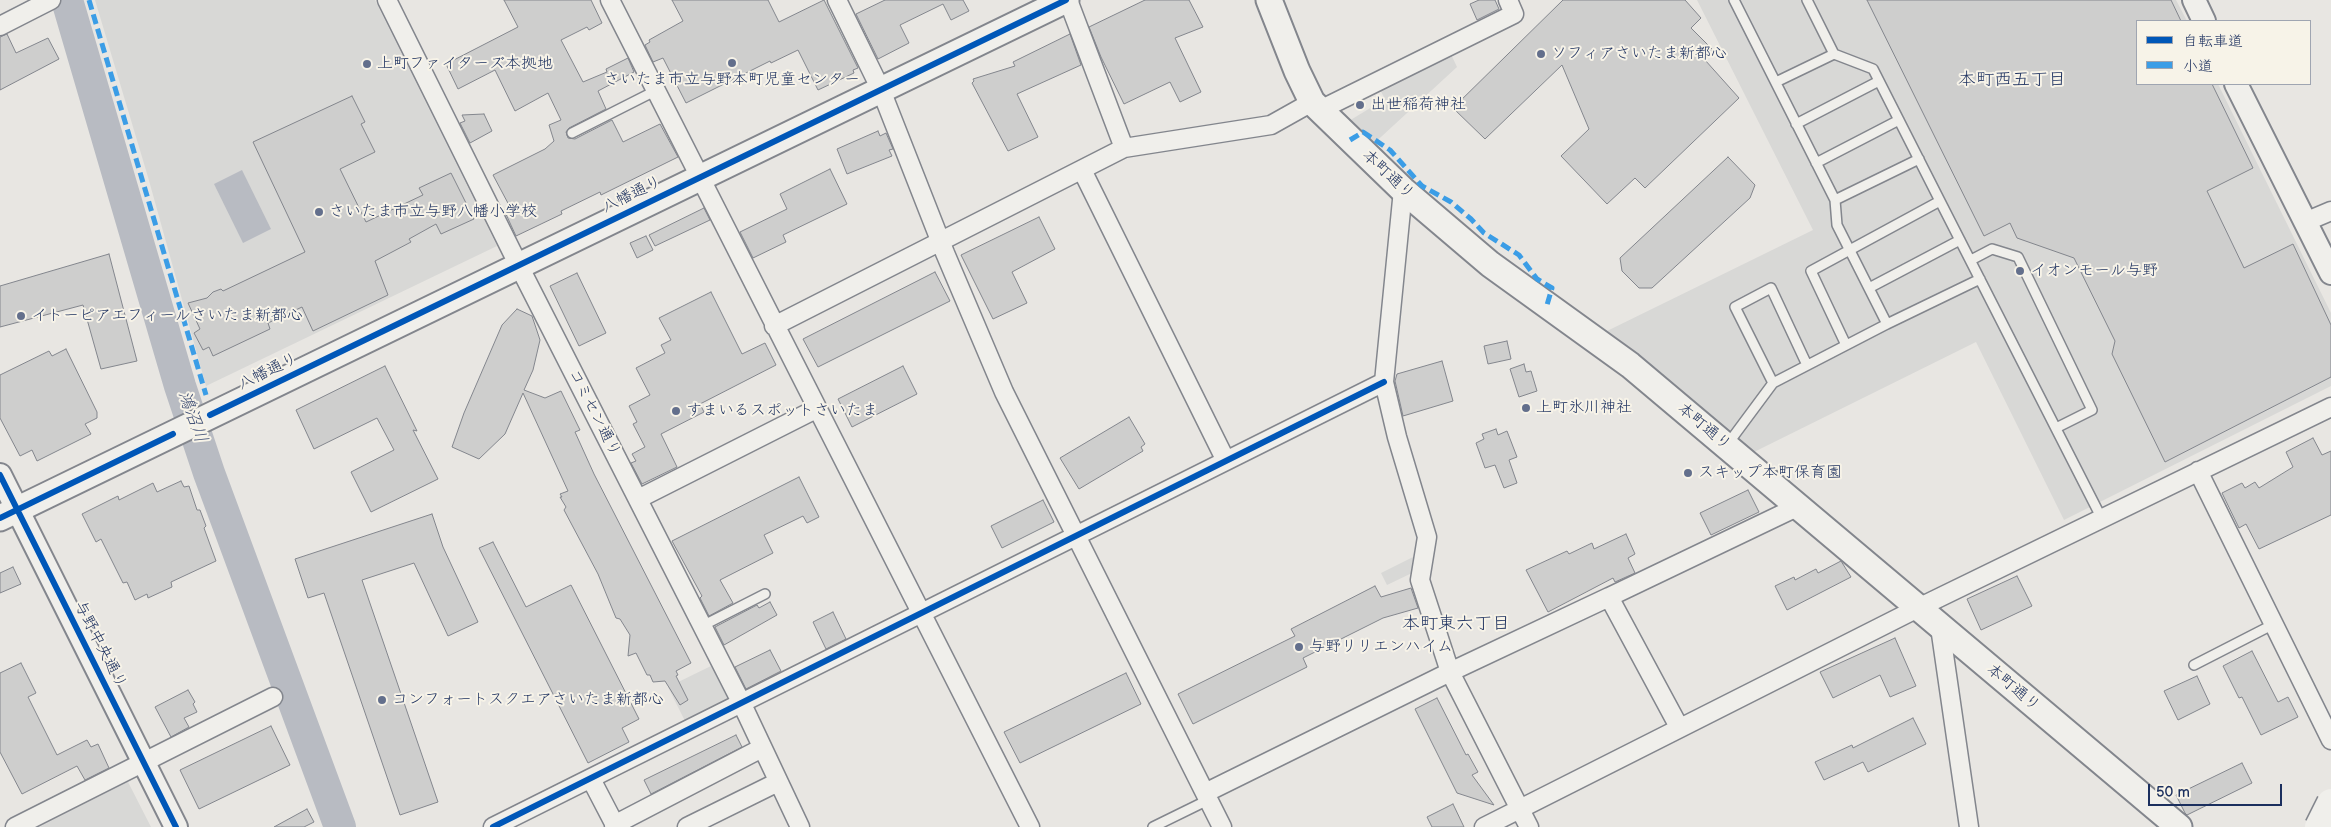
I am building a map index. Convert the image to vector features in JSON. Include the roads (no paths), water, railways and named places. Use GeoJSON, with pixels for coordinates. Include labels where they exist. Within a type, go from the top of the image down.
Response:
{"type":"FeatureCollection","features":[{"type":"Feature","properties":{"kind":"highway"},"geometry":{"type":"LineString","coordinates":[[2319,827],[2331,803]]}},
{"type":"Feature","properties":{"kind":"main road","name":"八幡通り"},"geometry":{"type":"LineString","coordinates":[[8,514],[1067,0]]}},
{"type":"Feature","properties":{"kind":"main road","name":"本町通り"},"geometry":{"type":"LineString","coordinates":[[1269,0],[1297,71],[1316,106],[1403,190],[1490,264],[1630,364],[1797,507],[2179,827]]}},
{"type":"Feature","properties":{"kind":"street","name":"コミセン通り"},"geometry":{"type":"LineString","coordinates":[[387,0],[519,266],[741,702],[800,827]]}},
{"type":"Feature","properties":{"kind":"street"},"geometry":{"type":"LineString","coordinates":[[610,0],[920,614],[1030,827]]}},
{"type":"Feature","properties":{"kind":"street"},"geometry":{"type":"LineString","coordinates":[[837,0],[881,90],[941,243],[1004,392],[1222,827]]}},
{"type":"Feature","properties":{"kind":"street"},"geometry":{"type":"LineString","coordinates":[[1067,0],[1124,148]]}},
{"type":"Feature","properties":{"kind":"street"},"geometry":{"type":"LineString","coordinates":[[774,326],[941,243],[1124,148],[1271,125],[1514,14],[1508,0]]}},
{"type":"Feature","properties":{"kind":"street"},"geometry":{"type":"LineString","coordinates":[[2194,0],[2204,20]]}},
{"type":"Feature","properties":{"kind":"street"},"geometry":{"type":"LineString","coordinates":[[0,26],[48,2]]}},
{"type":"Feature","properties":{"kind":"street"},"geometry":{"type":"LineString","coordinates":[[2236,85],[2331,272]]}},
{"type":"Feature","properties":{"kind":"street"},"geometry":{"type":"LineString","coordinates":[[1082,170],[1226,461]]}},
{"type":"Feature","properties":{"kind":"street"},"geometry":{"type":"LineString","coordinates":[[1403,190],[1384,382],[1396,437],[1427,537],[1420,580],[1450,672],[1529,827]]}},
{"type":"Feature","properties":{"kind":"street"},"geometry":{"type":"LineString","coordinates":[[2305,222],[2331,211]]}},
{"type":"Feature","properties":{"kind":"street"},"geometry":{"type":"LineString","coordinates":[[493,827],[1384,382]]}},
{"type":"Feature","properties":{"kind":"street"},"geometry":{"type":"LineString","coordinates":[[1484,827],[2101,517],[2331,407]]}},
{"type":"Feature","properties":{"kind":"street"},"geometry":{"type":"LineString","coordinates":[[638,499],[816,409]]}},
{"type":"Feature","properties":{"kind":"street"},"geometry":{"type":"LineString","coordinates":[[2198,471],[2331,740]]}},
{"type":"Feature","properties":{"kind":"street","name":"与野中央通り"},"geometry":{"type":"LineString","coordinates":[[0,475],[8,514],[143,762],[176,827]]}},
{"type":"Feature","properties":{"kind":"street"},"geometry":{"type":"LineString","coordinates":[[1207,797],[1450,672],[1797,507]]}},
{"type":"Feature","properties":{"kind":"street"},"geometry":{"type":"LineString","coordinates":[[1609,597],[1679,728]]}},
{"type":"Feature","properties":{"kind":"street"},"geometry":{"type":"LineString","coordinates":[[1940,627],[1969,827]]}},
{"type":"Feature","properties":{"kind":"street"},"geometry":{"type":"LineString","coordinates":[[15,827],[273,697]]}},
{"type":"Feature","properties":{"kind":"street"},"geometry":{"type":"LineString","coordinates":[[591,779],[615,826],[762,748]]}},
{"type":"Feature","properties":{"kind":"street"},"geometry":{"type":"LineString","coordinates":[[686,827],[778,782]]}},
{"type":"Feature","properties":{"kind":"lane"},"geometry":{"type":"LineString","coordinates":[[1734,0],[1835,200],[1836,224],[1886,324]]}},
{"type":"Feature","properties":{"kind":"lane"},"geometry":{"type":"LineString","coordinates":[[1807,0],[1834,54],[1873,69],[2101,517]]}},
{"type":"Feature","properties":{"kind":"lane"},"geometry":{"type":"LineString","coordinates":[[1776,82],[1834,54]]}},
{"type":"Feature","properties":{"kind":"lane"},"geometry":{"type":"LineString","coordinates":[[1796,124],[1879,81]]}},
{"type":"Feature","properties":{"kind":"lane"},"geometry":{"type":"LineString","coordinates":[[572,133],[655,91]]}},
{"type":"Feature","properties":{"kind":"lane"},"geometry":{"type":"LineString","coordinates":[[1816,163],[1899,120]]}},
{"type":"Feature","properties":{"kind":"lane"},"geometry":{"type":"LineString","coordinates":[[1835,200],[1919,159]]}},
{"type":"Feature","properties":{"kind":"lane"},"geometry":{"type":"LineString","coordinates":[[1846,345],[1811,271],[1940,201]]}},
{"type":"Feature","properties":{"kind":"lane"},"geometry":{"type":"LineString","coordinates":[[1869,288],[1960,240]]}},
{"type":"Feature","properties":{"kind":"lane"},"geometry":{"type":"LineString","coordinates":[[1971,260],[1992,250],[2018,257],[2092,410],[2056,428]]}},
{"type":"Feature","properties":{"kind":"lane"},"geometry":{"type":"LineString","coordinates":[[1727,446],[1773,384],[1886,324],[1980,279]]}},
{"type":"Feature","properties":{"kind":"lane"},"geometry":{"type":"LineString","coordinates":[[1773,384],[1735,307],[1771,288],[1807,366]]}},
{"type":"Feature","properties":{"kind":"lane"},"geometry":{"type":"LineString","coordinates":[[702,626],[765,594]]}},
{"type":"Feature","properties":{"kind":"lane"},"geometry":{"type":"LineString","coordinates":[[2194,665],[2274,624]]}},
{"type":"Feature","properties":{"kind":"lane"},"geometry":{"type":"LineString","coordinates":[[1153,827],[1207,797]]}},
{"type":"Feature","properties":{"kind":"waterway","name":"鴻沼川"},"geometry":{"type":"LineString","coordinates":[[67,0],[180,386],[209,473],[340,827]]}},
{"type":"Feature","properties":{"kind":"place","name":"ソフィアさいたま新都心"},"geometry":{"type":"Point","coordinates":[1541,54]}},
{"type":"Feature","properties":{"kind":"place","name":"さいたま市立与野本町児童センター"},"geometry":{"type":"Point","coordinates":[732,63]}},
{"type":"Feature","properties":{"kind":"place","name":"上町ファイターズ本拠地"},"geometry":{"type":"Point","coordinates":[367,64]}},
{"type":"Feature","properties":{"kind":"place","name":"出世稲荷神社"},"geometry":{"type":"Point","coordinates":[1360,105]}},
{"type":"Feature","properties":{"kind":"place","name":"さいたま市立与野八幡小学校"},"geometry":{"type":"Point","coordinates":[319,212]}},
{"type":"Feature","properties":{"kind":"place","name":"イオンモール与野"},"geometry":{"type":"Point","coordinates":[2020,271]}},
{"type":"Feature","properties":{"kind":"place","name":"イトーピアエフィールさいたま新都心"},"geometry":{"type":"Point","coordinates":[21,316]}},
{"type":"Feature","properties":{"kind":"place","name":"上町氷川神社"},"geometry":{"type":"Point","coordinates":[1526,408]}},
{"type":"Feature","properties":{"kind":"place","name":"すまいるスポットさいたま"},"geometry":{"type":"Point","coordinates":[676,411]}},
{"type":"Feature","properties":{"kind":"place","name":"スキップ本町保育園"},"geometry":{"type":"Point","coordinates":[1688,473]}},
{"type":"Feature","properties":{"kind":"place","name":"与野リリエンハイム"},"geometry":{"type":"Point","coordinates":[1299,647]}},
{"type":"Feature","properties":{"kind":"place","name":"コンフォートスクエアさいたま新都心"},"geometry":{"type":"Point","coordinates":[382,700]}},
{"type":"Feature","properties":{"kind":"district","name":"本町西五丁目"},"geometry":{"type":"Point","coordinates":[2012,80]}},
{"type":"Feature","properties":{"kind":"district","name":"本町東六丁目"},"geometry":{"type":"Point","coordinates":[1456,624]}}]}
